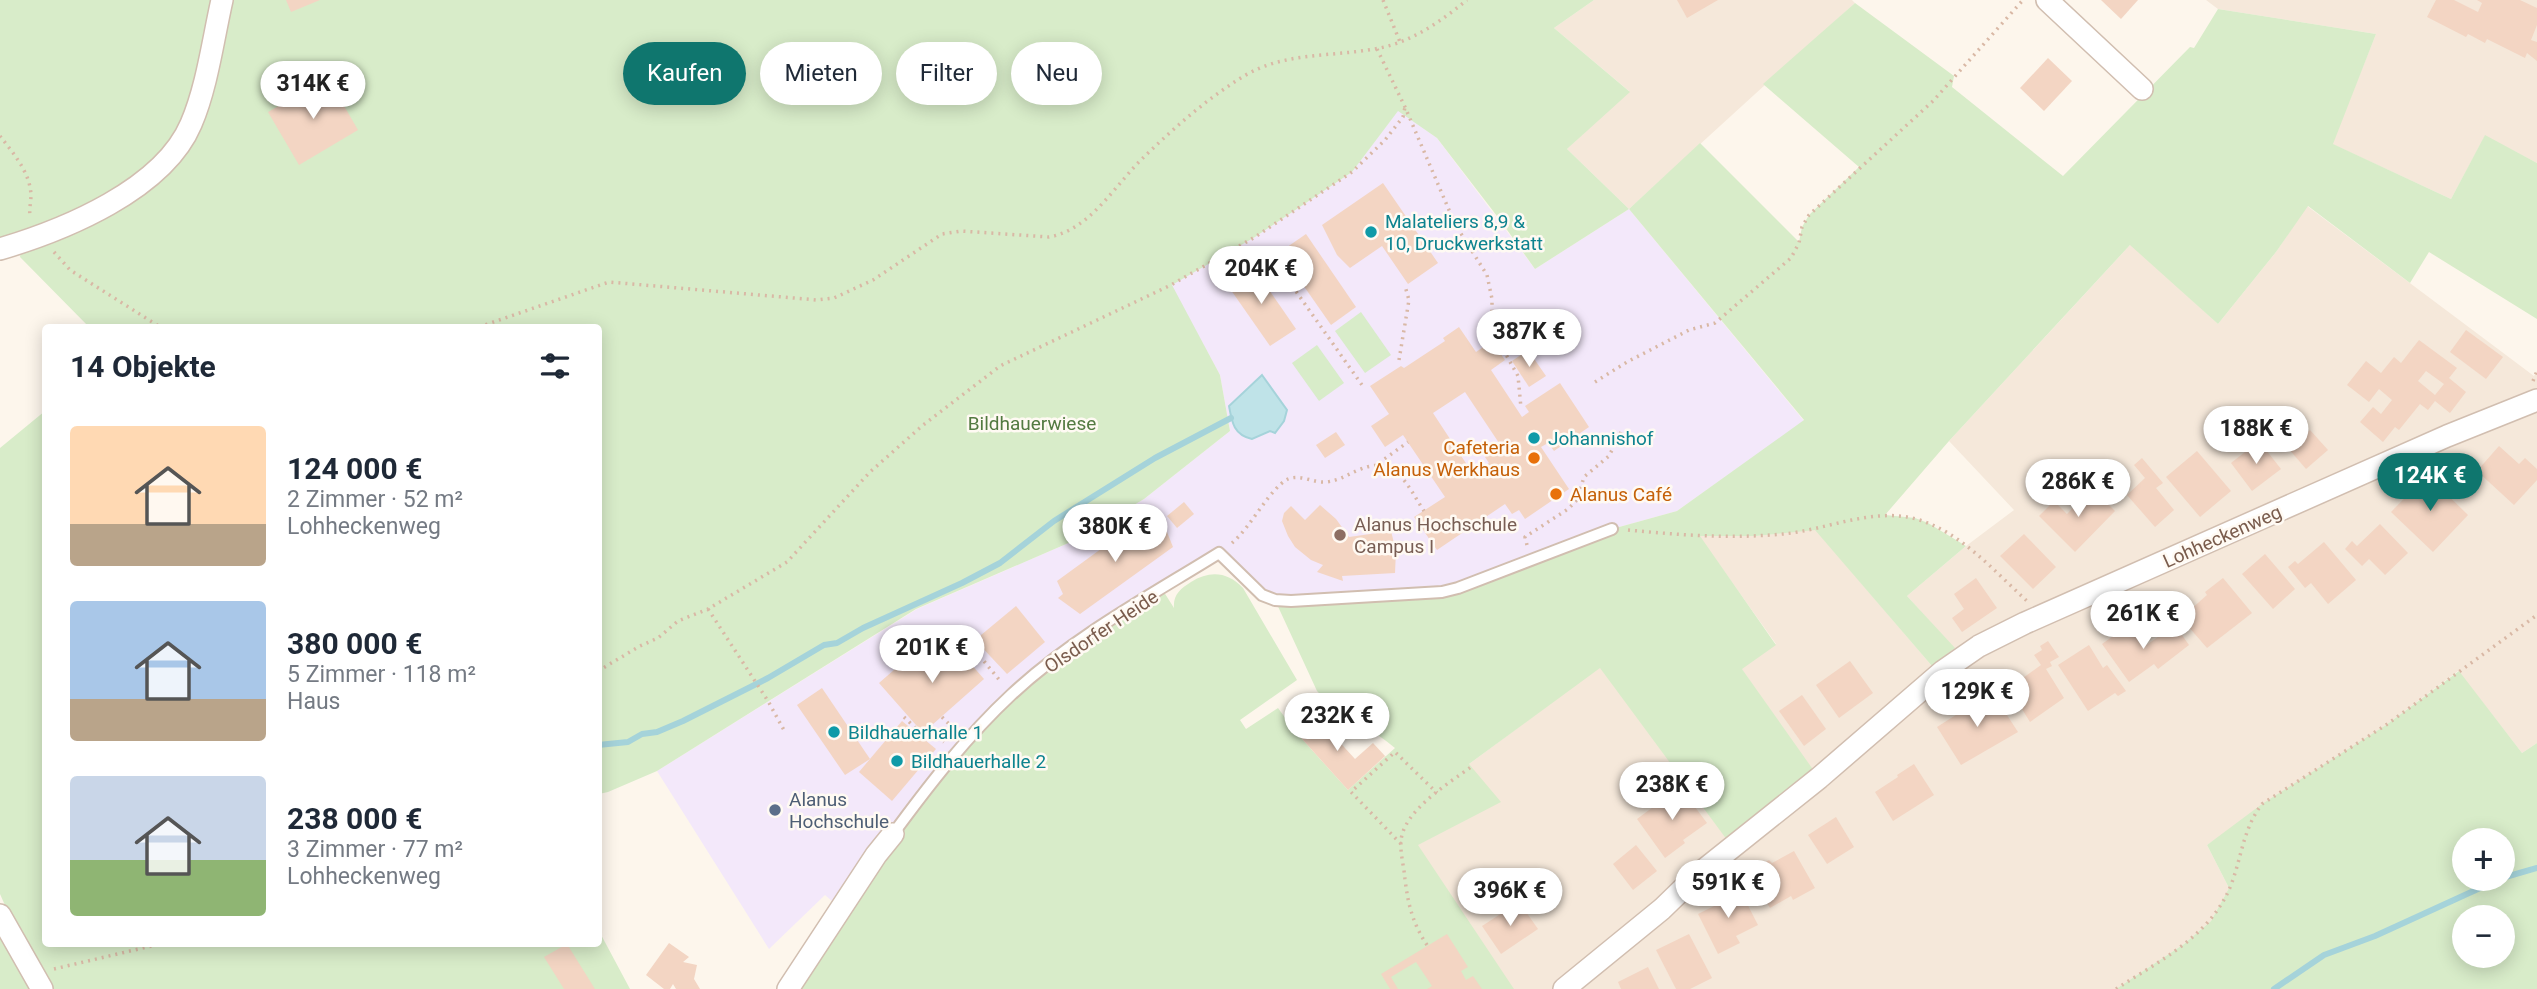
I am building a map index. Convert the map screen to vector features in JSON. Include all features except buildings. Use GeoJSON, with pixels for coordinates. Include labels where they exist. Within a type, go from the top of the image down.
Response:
{"type":"FeatureCollection","features":[{"type":"Feature","properties":{"kind":"street"},"geometry":{"type":"LineString","coordinates":[[0,249],[40,237],[106,206],[135,187],[179,147],[198,107],[222,0]]}},
{"type":"Feature","properties":{"kind":"street"},"geometry":{"type":"LineString","coordinates":[[2047,0],[2142,89]]}},
{"type":"Feature","properties":{"kind":"street","name":"Lohheckenweg"},"geometry":{"type":"LineString","coordinates":[[1564,989],[1943,671],[1991,639],[2435,441],[2537,400]]}},
{"type":"Feature","properties":{"kind":"street","name":"Olsdorfer Heide"},"geometry":{"type":"LineString","coordinates":[[788,989],[876,855],[893,834]]}},
{"type":"Feature","properties":{"kind":"street"},"geometry":{"type":"LineString","coordinates":[[0,915],[38,980]]}},
{"type":"Feature","properties":{"kind":"lane"},"geometry":{"type":"LineString","coordinates":[[1219,553],[1262,595],[1275,600],[1442,592],[1612,529]]}},
{"type":"Feature","properties":{"kind":"lane","name":"Olsdorfer Heide"},"geometry":{"type":"LineString","coordinates":[[893,834],[957,752],[1011,695],[1086,638],[1219,553]]}},
{"type":"Feature","properties":{"kind":"path"},"geometry":{"type":"LineString","coordinates":[[1383,0],[1400,42]]}},
{"type":"Feature","properties":{"kind":"path"},"geometry":{"type":"LineString","coordinates":[[488,324],[609,282],[817,300],[834,298],[873,280],[942,234],[961,231],[1049,237],[1062,235],[1073,230],[1143,158],[1199,107],[1245,75],[1268,64],[1292,58],[1377,49],[1400,42],[1421,33],[1467,0]]}},
{"type":"Feature","properties":{"kind":"path"},"geometry":{"type":"LineString","coordinates":[[1595,382],[1689,330],[1715,323],[1791,258],[1809,215],[1933,101],[2023,0]]}},
{"type":"Feature","properties":{"kind":"path"},"geometry":{"type":"LineString","coordinates":[[1377,49],[1455,224],[1487,275],[1492,299],[1492,318],[1500,344],[1518,376],[1521,408]]}},
{"type":"Feature","properties":{"kind":"path"},"geometry":{"type":"LineString","coordinates":[[602,669],[658,638],[678,621],[708,609],[787,562],[870,472],[922,426],[1000,366],[1171,285],[1255,237],[1352,172],[1371,156],[1400,123],[1405,107]]}},
{"type":"Feature","properties":{"kind":"path"},"geometry":{"type":"LineString","coordinates":[[0,136],[18,159],[26,175],[31,194],[29,207],[32,223],[40,237],[71,270],[155,324]]}},
{"type":"Feature","properties":{"kind":"path"},"geometry":{"type":"LineString","coordinates":[[1276,263],[1362,385]]}},
{"type":"Feature","properties":{"kind":"path"},"geometry":{"type":"LineString","coordinates":[[1399,360],[1409,300],[1405,286]]}},
{"type":"Feature","properties":{"kind":"path"},"geometry":{"type":"LineString","coordinates":[[1530,561],[1525,537],[1568,509],[1577,500],[1584,477],[1609,456],[1621,432]]}},
{"type":"Feature","properties":{"kind":"path"},"geometry":{"type":"LineString","coordinates":[[1219,553],[1244,533],[1277,488],[1289,479],[1295,477],[1329,482],[1377,464],[1408,442]]}},
{"type":"Feature","properties":{"kind":"path"},"geometry":{"type":"LineString","coordinates":[[1377,464],[1397,472],[1424,511]]}},
{"type":"Feature","properties":{"kind":"path"},"geometry":{"type":"LineString","coordinates":[[1612,529],[1713,537],[1756,536],[1805,531],[1884,516],[1915,518],[1948,533],[1966,546],[2042,616]]}},
{"type":"Feature","properties":{"kind":"path"},"geometry":{"type":"LineString","coordinates":[[708,609],[785,732]]}},
{"type":"Feature","properties":{"kind":"path"},"geometry":{"type":"LineString","coordinates":[[2116,989],[2185,944],[2211,921],[2230,888],[2251,818],[2262,804],[2386,725],[2537,615]]}},
{"type":"Feature","properties":{"kind":"path"},"geometry":{"type":"LineString","coordinates":[[913,645],[956,626],[1011,695]]}},
{"type":"Feature","properties":{"kind":"path"},"geometry":{"type":"LineString","coordinates":[[904,717],[924,738],[930,731],[957,752]]}},
{"type":"Feature","properties":{"kind":"path"},"geometry":{"type":"LineString","coordinates":[[1402,845],[1351,792],[1395,752],[1437,793]]}},
{"type":"Feature","properties":{"kind":"path"},"geometry":{"type":"LineString","coordinates":[[1427,945],[1409,910],[1402,845],[1405,828],[1413,816],[1437,793],[1471,767]]}},
{"type":"Feature","properties":{"kind":"path"},"geometry":{"type":"LineString","coordinates":[[38,980],[150,947]]}},
{"type":"Feature","properties":{"kind":"shaded area"},"geometry":{"type":"Polygon","coordinates":[[[1594,0],[1852,0],[1855,3],[1629,209],[1567,149],[1629,91],[1554,28],[1594,0]]]}},
{"type":"Feature","properties":{"kind":"shaded area"},"geometry":{"type":"Polygon","coordinates":[[[2206,0],[2537,0],[2537,163],[2485,136],[2451,199],[2332,144],[2376,34],[2218,9],[2206,0]]]}},
{"type":"Feature","properties":{"kind":"shaded area","name":"Alanus Hochschule Campus I"},"geometry":{"type":"Polygon","coordinates":[[[1398,110],[1437,138],[1535,269],[1629,209],[1804,421],[1677,511],[1612,529],[1458,588],[1275,600],[1219,553],[1116,617],[841,909],[825,895],[769,949],[657,771],[917,609],[1073,541],[1144,499],[1230,431],[1220,375],[1171,285],[1255,237],[1352,172],[1398,110]]]}},
{"type":"Feature","properties":{"kind":"shaded area"},"geometry":{"type":"Polygon","coordinates":[[[2307,206],[2534,376],[2537,371],[2537,743],[2522,753],[2458,671],[2386,725],[2207,845],[2229,888],[2211,921],[2184,944],[2116,989],[1321,989],[1348,790],[1385,756],[1438,787],[1600,667],[1733,847],[1818,778],[1741,668],[1776,644],[1699,536],[1756,536],[1815,529],[1932,666],[1954,648],[1907,596],[2014,510],[1949,441],[2131,244],[2218,324],[2276,252],[2307,206]]]}},
{"type":"Feature","properties":{"kind":"green space","name":"Bildhauerwiese"},"geometry":{"type":"Polygon","coordinates":[[[0,0],[1594,0],[1554,28],[1630,92],[1567,149],[1629,209],[1535,269],[1437,138],[1398,111],[1352,172],[1255,237],[1172,285],[1220,375],[1230,431],[1144,499],[1073,541],[916,609],[657,771],[602,793],[602,324],[86,324],[20,257],[23,242],[0,249],[0,0]]]}},
{"type":"Feature","properties":{"kind":"green space"},"geometry":{"type":"Polygon","coordinates":[[[1855,3],[1954,76],[1952,87],[2063,176],[2190,47],[2194,48],[2218,9],[2376,34],[2333,144],[2451,199],[2485,135],[2537,163],[2537,319],[2429,252],[2410,283],[2308,206],[2276,252],[2218,324],[2130,245],[1949,441],[1885,515],[1915,518],[1966,546],[1907,596],[1955,648],[1932,666],[1815,530],[1756,536],[1700,536],[1776,645],[1742,669],[1819,778],[1733,848],[1600,668],[1469,764],[1501,802],[1418,845],[1514,989],[793,989],[876,855],[1011,695],[1162,589],[1174,608],[1176,596],[1198,578],[1218,574],[1243,588],[1297,680],[1240,720],[1246,729],[1278,708],[1294,730],[1348,790],[1395,748],[1335,707],[1317,691],[1275,600],[1426,594],[1612,529],[1677,511],[1804,420],[1629,209],[1700,143],[1799,242],[1802,227],[1809,215],[1859,167],[1763,84],[1855,3]]]}},
{"type":"Feature","properties":{"kind":"green space"},"geometry":{"type":"Polygon","coordinates":[[[1361,312],[1391,355],[1365,373],[1335,331],[1361,312]]]}},
{"type":"Feature","properties":{"kind":"green space"},"geometry":{"type":"Polygon","coordinates":[[[1317,345],[1344,383],[1319,401],[1292,363],[1317,345]]]}},
{"type":"Feature","properties":{"kind":"green space"},"geometry":{"type":"Polygon","coordinates":[[[42,413],[42,947],[602,947],[602,937],[630,989],[42,989],[0,894],[0,448],[42,413]]]}},
{"type":"Feature","properties":{"kind":"green space"},"geometry":{"type":"Polygon","coordinates":[[[2459,671],[2522,753],[2537,743],[2537,989],[2116,989],[2184,944],[2211,921],[2229,888],[2207,845],[2262,804],[2386,725],[2459,671]]]}},
{"type":"Feature","properties":{"kind":"green space"},"geometry":{"type":"Polygon","coordinates":[[[0,915],[40,989],[0,989],[0,915]]]}},
{"type":"Feature","properties":{"kind":"water"},"geometry":{"type":"Polygon","coordinates":[[[1262,375],[1287,410],[1284,421],[1275,433],[1270,431],[1252,439],[1241,435],[1235,427],[1229,406],[1262,375]]]}},
{"type":"Feature","properties":{"kind":"waterway"},"geometry":{"type":"LineString","coordinates":[[602,745],[628,742],[642,734],[657,732],[683,721],[768,678],[824,645],[837,643],[863,628],[962,583],[1000,563],[1054,521],[1155,458],[1231,418]]}},
{"type":"Feature","properties":{"kind":"waterway"},"geometry":{"type":"LineString","coordinates":[[2515,874],[2537,868]]}},
{"type":"Feature","properties":{"kind":"waterway"},"geometry":{"type":"LineString","coordinates":[[2274,989],[2324,955],[2375,936],[2474,891]]}},
{"type":"Feature","properties":{"kind":"place","name":"Malateliers 8,9 & 10, Druckwerkstatt"},"geometry":{"type":"Point","coordinates":[1371,232]}},
{"type":"Feature","properties":{"kind":"place","name":"Johannishof"},"geometry":{"type":"Point","coordinates":[1534,438]}},
{"type":"Feature","properties":{"kind":"place","name":"Cafeteria Alanus Werkhaus"},"geometry":{"type":"Point","coordinates":[1534,458]}},
{"type":"Feature","properties":{"kind":"place","name":"Alanus Café"},"geometry":{"type":"Point","coordinates":[1556,494]}},
{"type":"Feature","properties":{"kind":"place","name":"Alanus Hochschule Campus I"},"geometry":{"type":"Point","coordinates":[1340,535]}},
{"type":"Feature","properties":{"kind":"place","name":"Bildhauerhalle 1"},"geometry":{"type":"Point","coordinates":[834,732]}},
{"type":"Feature","properties":{"kind":"place","name":"Bildhauerhalle 2"},"geometry":{"type":"Point","coordinates":[897,761]}},
{"type":"Feature","properties":{"kind":"place","name":"Alanus Hochschule"},"geometry":{"type":"Point","coordinates":[775,810]}}]}
